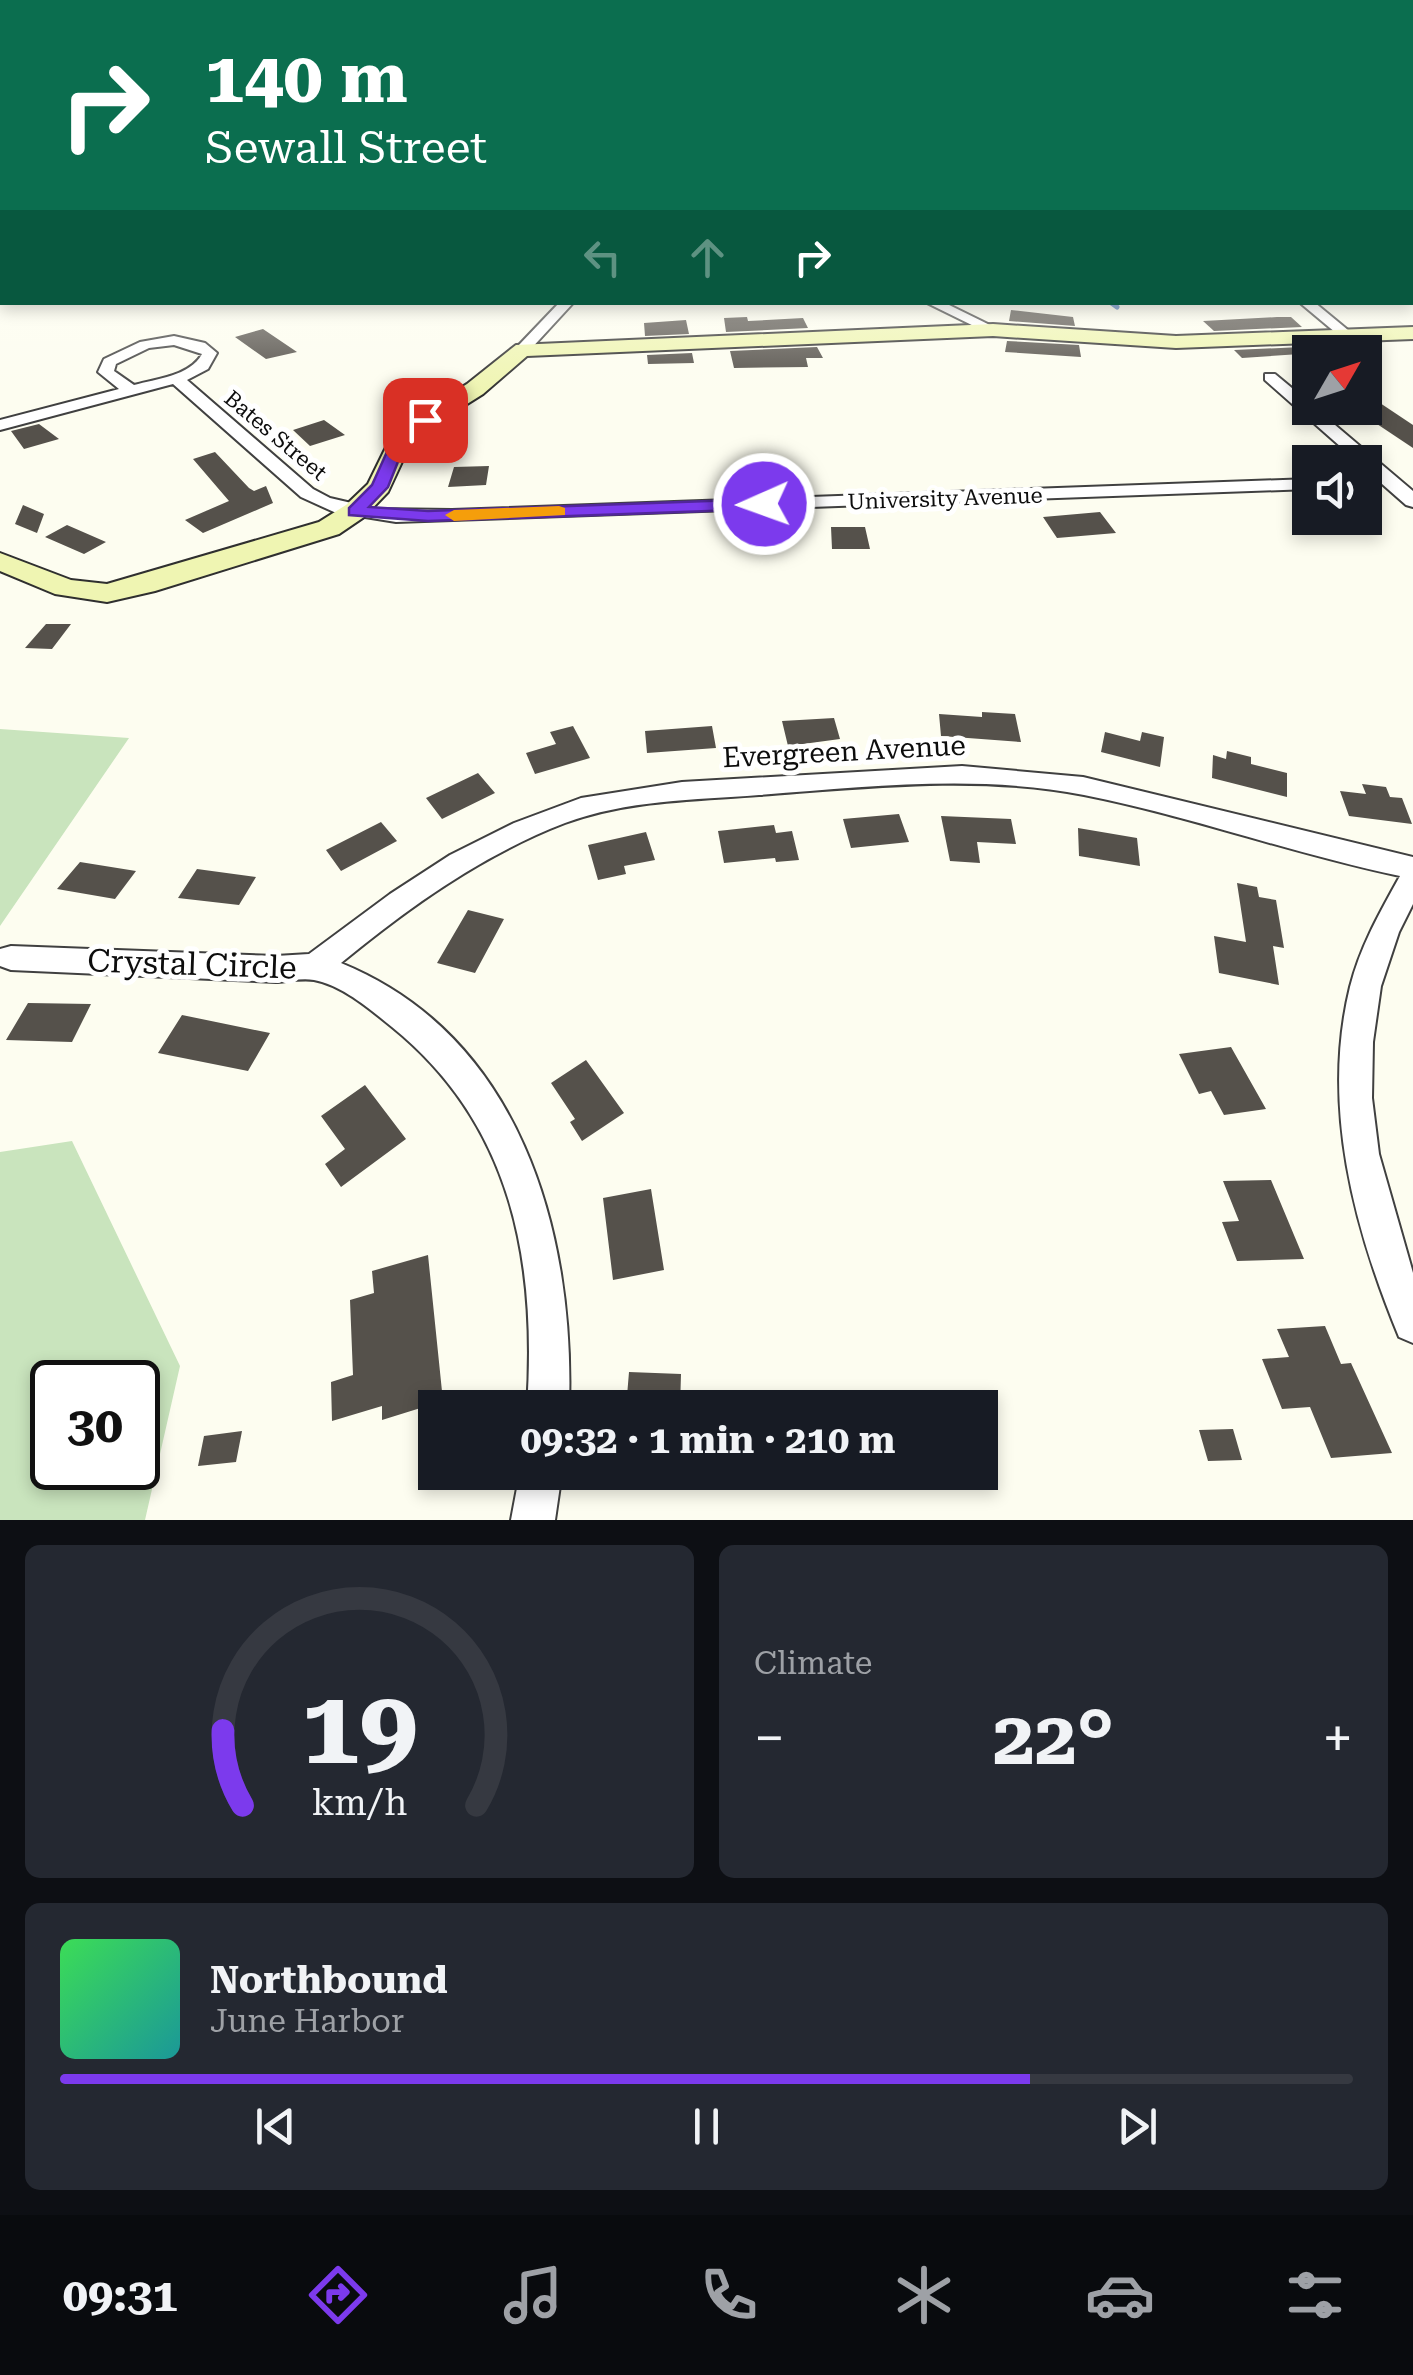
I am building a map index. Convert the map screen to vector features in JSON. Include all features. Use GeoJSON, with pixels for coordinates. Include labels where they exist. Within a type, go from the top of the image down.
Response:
{"type":"FeatureCollection","features":[{"type":"Feature","properties":{"kind":"street"},"geometry":{"type":"LineString","coordinates":[[0,561],[74,590],[120,591],[324,530],[356,511],[379,487],[403,434],[475,389],[522,350],[565,305]]}},
{"type":"Feature","properties":{"kind":"street"},"geometry":{"type":"LineString","coordinates":[[937,305],[992,330]]}},
{"type":"Feature","properties":{"kind":"street"},"geometry":{"type":"LineString","coordinates":[[1309,305],[1346,335]]}},
{"type":"Feature","properties":{"kind":"street"},"geometry":{"type":"LineString","coordinates":[[522,350],[992,330],[1176,342],[1292,338]]}},
{"type":"Feature","properties":{"kind":"street"},"geometry":{"type":"LineString","coordinates":[[1369,335],[1413,333]]}},
{"type":"Feature","properties":{"kind":"street"},"geometry":{"type":"LineString","coordinates":[[0,425],[176,378],[207,363],[208,350],[173,342],[118,355],[109,362],[106,372],[131,390]]}},
{"type":"Feature","properties":{"kind":"street"},"geometry":{"type":"LineString","coordinates":[[1270,377],[1413,500]]}},
{"type":"Feature","properties":{"kind":"street","name":"Bates Street"},"geometry":{"type":"LineString","coordinates":[[176,378],[308,493],[333,506],[356,511]]}},
{"type":"Feature","properties":{"kind":"street"},"geometry":{"type":"LineString","coordinates":[[1382,481],[1391,481]]}},
{"type":"Feature","properties":{"kind":"street","name":"University Avenue"},"geometry":{"type":"LineString","coordinates":[[356,511],[452,516],[1292,485]]}},
{"type":"Feature","properties":{"kind":"street","name":"Evergreen Avenue"},"geometry":{"type":"LineString","coordinates":[[314,967],[413,890],[506,838],[590,805],[716,789],[900,777],[1078,785],[1413,868]]}},
{"type":"Feature","properties":{"kind":"street"},"geometry":{"type":"LineString","coordinates":[[1413,878],[1382,931],[1361,994],[1355,1044],[1355,1108],[1369,1195],[1387,1259],[1413,1323]]}},
{"type":"Feature","properties":{"kind":"street","name":"Crystal Circle"},"geometry":{"type":"LineString","coordinates":[[11,958],[276,969],[314,967],[374,996],[418,1027],[462,1070],[516,1168],[544,1260],[549,1312],[548,1390]]}},
{"type":"Feature","properties":{"kind":"street"},"geometry":{"type":"LineString","coordinates":[[533,1520],[537,1490]]}},
{"type":"Feature","properties":{"kind":"green space"},"geometry":{"type":"Polygon","coordinates":[[[0,729],[129,738],[0,926],[0,729]]]}},
{"type":"Feature","properties":{"kind":"green space"},"geometry":{"type":"Polygon","coordinates":[[[72,1141],[180,1366],[160,1454],[160,1360],[30,1360],[30,1490],[152,1490],[145,1520],[0,1520],[0,1152],[72,1141]]]}},
{"type":"Feature","properties":{"kind":"building"},"geometry":{"type":"Polygon","coordinates":[[[1011,310],[1073,317],[1075,326],[1009,321],[1011,310]]]}},
{"type":"Feature","properties":{"kind":"building"},"geometry":{"type":"Polygon","coordinates":[[[747,317],[748,321],[803,318],[808,328],[726,332],[724,318],[747,317]]]}},
{"type":"Feature","properties":{"kind":"building"},"geometry":{"type":"Polygon","coordinates":[[[1291,317],[1302,327],[1214,331],[1203,321],[1291,317]]]}},
{"type":"Feature","properties":{"kind":"building"},"geometry":{"type":"Polygon","coordinates":[[[686,320],[689,334],[645,336],[644,323],[686,320]]]}},
{"type":"Feature","properties":{"kind":"building"},"geometry":{"type":"Polygon","coordinates":[[[263,329],[297,352],[266,359],[235,337],[263,329]]]}},
{"type":"Feature","properties":{"kind":"building"},"geometry":{"type":"Polygon","coordinates":[[[1007,341],[1079,345],[1081,357],[1005,352],[1007,341]]]}},
{"type":"Feature","properties":{"kind":"building"},"geometry":{"type":"Polygon","coordinates":[[[817,347],[823,358],[806,358],[808,367],[734,368],[730,351],[817,347]]]}},
{"type":"Feature","properties":{"kind":"building"},"geometry":{"type":"Polygon","coordinates":[[[1292,347],[1292,355],[1242,358],[1234,350],[1292,347]]]}},
{"type":"Feature","properties":{"kind":"building"},"geometry":{"type":"Polygon","coordinates":[[[692,353],[694,363],[648,364],[647,355],[692,353]]]}},
{"type":"Feature","properties":{"kind":"building"},"geometry":{"type":"Polygon","coordinates":[[[1382,404],[1413,425],[1413,448],[1378,425],[1382,425],[1382,404]]]}},
{"type":"Feature","properties":{"kind":"building"},"geometry":{"type":"Polygon","coordinates":[[[324,420],[345,435],[310,446],[293,430],[324,420]]]}},
{"type":"Feature","properties":{"kind":"building"},"geometry":{"type":"Polygon","coordinates":[[[39,424],[59,439],[24,449],[11,431],[39,424]]]}},
{"type":"Feature","properties":{"kind":"building"},"geometry":{"type":"Polygon","coordinates":[[[215,452],[249,488],[254,491],[266,486],[273,503],[203,533],[185,520],[229,501],[193,459],[215,452]]]}},
{"type":"Feature","properties":{"kind":"building"},"geometry":{"type":"Polygon","coordinates":[[[489,466],[486,485],[448,487],[454,467],[489,466]]]}},
{"type":"Feature","properties":{"kind":"building"},"geometry":{"type":"Polygon","coordinates":[[[23,505],[44,514],[37,533],[15,524],[23,505]]]}},
{"type":"Feature","properties":{"kind":"building"},"geometry":{"type":"Polygon","coordinates":[[[1100,512],[1116,533],[1057,538],[1043,517],[1100,512]]]}},
{"type":"Feature","properties":{"kind":"building"},"geometry":{"type":"Polygon","coordinates":[[[67,525],[106,542],[84,554],[45,537],[67,525]]]}},
{"type":"Feature","properties":{"kind":"building"},"geometry":{"type":"Polygon","coordinates":[[[831,527],[865,527],[870,549],[832,549],[831,527]]]}},
{"type":"Feature","properties":{"kind":"building"},"geometry":{"type":"Polygon","coordinates":[[[46,624],[71,624],[52,649],[25,648],[46,624]]]}},
{"type":"Feature","properties":{"kind":"building"},"geometry":{"type":"Polygon","coordinates":[[[982,712],[1015,714],[1021,742],[941,736],[939,714],[982,717],[982,712]]]}},
{"type":"Feature","properties":{"kind":"building"},"geometry":{"type":"Polygon","coordinates":[[[834,718],[840,739],[788,746],[782,721],[834,718]]]}},
{"type":"Feature","properties":{"kind":"building"},"geometry":{"type":"Polygon","coordinates":[[[573,726],[590,758],[535,774],[526,753],[556,744],[550,732],[573,726]]]}},
{"type":"Feature","properties":{"kind":"building"},"geometry":{"type":"Polygon","coordinates":[[[712,726],[716,748],[647,753],[645,731],[712,726]]]}},
{"type":"Feature","properties":{"kind":"building"},"geometry":{"type":"Polygon","coordinates":[[[1105,732],[1140,741],[1142,732],[1164,737],[1160,767],[1101,752],[1105,732]]]}},
{"type":"Feature","properties":{"kind":"building"},"geometry":{"type":"Polygon","coordinates":[[[1227,751],[1251,757],[1251,764],[1287,773],[1287,797],[1212,778],[1213,755],[1226,759],[1227,751]]]}},
{"type":"Feature","properties":{"kind":"building"},"geometry":{"type":"Polygon","coordinates":[[[478,773],[495,793],[442,819],[426,798],[478,773]]]}},
{"type":"Feature","properties":{"kind":"building"},"geometry":{"type":"Polygon","coordinates":[[[1362,784],[1386,787],[1390,797],[1402,798],[1412,824],[1349,816],[1340,791],[1366,794],[1362,784]]]}},
{"type":"Feature","properties":{"kind":"building"},"geometry":{"type":"Polygon","coordinates":[[[899,814],[909,842],[851,848],[843,819],[899,814]]]}},
{"type":"Feature","properties":{"kind":"building"},"geometry":{"type":"Polygon","coordinates":[[[941,816],[1011,819],[1016,844],[977,842],[980,863],[950,861],[941,816]]]}},
{"type":"Feature","properties":{"kind":"building"},"geometry":{"type":"Polygon","coordinates":[[[381,822],[397,841],[341,871],[326,850],[381,822]]]}},
{"type":"Feature","properties":{"kind":"building"},"geometry":{"type":"Polygon","coordinates":[[[774,825],[776,833],[792,831],[799,860],[724,863],[718,831],[774,825]]]}},
{"type":"Feature","properties":{"kind":"building"},"geometry":{"type":"Polygon","coordinates":[[[1078,828],[1137,838],[1140,866],[1079,856],[1078,828]]]}},
{"type":"Feature","properties":{"kind":"building"},"geometry":{"type":"Polygon","coordinates":[[[646,832],[655,860],[624,866],[626,874],[598,880],[588,845],[646,832]]]}},
{"type":"Feature","properties":{"kind":"building"},"geometry":{"type":"Polygon","coordinates":[[[80,862],[136,871],[115,899],[57,889],[80,862]]]}},
{"type":"Feature","properties":{"kind":"building"},"geometry":{"type":"Polygon","coordinates":[[[197,869],[256,877],[239,905],[178,898],[197,869]]]}},
{"type":"Feature","properties":{"kind":"building"},"geometry":{"type":"Polygon","coordinates":[[[1237,883],[1257,887],[1259,897],[1276,900],[1284,948],[1273,946],[1279,985],[1219,973],[1214,936],[1246,942],[1237,883]]]}},
{"type":"Feature","properties":{"kind":"building"},"geometry":{"type":"Polygon","coordinates":[[[468,910],[504,919],[475,973],[437,963],[468,910]]]}},
{"type":"Feature","properties":{"kind":"building"},"geometry":{"type":"Polygon","coordinates":[[[28,1003],[91,1004],[72,1042],[6,1040],[28,1003]]]}},
{"type":"Feature","properties":{"kind":"building"},"geometry":{"type":"Polygon","coordinates":[[[182,1015],[270,1033],[248,1071],[158,1053],[182,1015]]]}},
{"type":"Feature","properties":{"kind":"building"},"geometry":{"type":"Polygon","coordinates":[[[1231,1047],[1266,1109],[1224,1115],[1211,1091],[1199,1094],[1179,1054],[1231,1047]]]}},
{"type":"Feature","properties":{"kind":"building"},"geometry":{"type":"Polygon","coordinates":[[[586,1060],[624,1113],[582,1141],[570,1122],[575,1119],[551,1083],[586,1060]]]}},
{"type":"Feature","properties":{"kind":"building"},"geometry":{"type":"Polygon","coordinates":[[[365,1085],[406,1139],[341,1187],[325,1164],[345,1149],[321,1116],[365,1085]]]}},
{"type":"Feature","properties":{"kind":"building"},"geometry":{"type":"Polygon","coordinates":[[[1271,1180],[1304,1259],[1237,1261],[1222,1222],[1239,1221],[1223,1181],[1271,1180]]]}},
{"type":"Feature","properties":{"kind":"building"},"geometry":{"type":"Polygon","coordinates":[[[651,1189],[664,1270],[613,1280],[603,1198],[651,1189]]]}},
{"type":"Feature","properties":{"kind":"building"},"geometry":{"type":"Polygon","coordinates":[[[428,1255],[442,1390],[418,1390],[418,1409],[382,1420],[382,1406],[332,1421],[331,1382],[353,1375],[350,1300],[374,1293],[372,1271],[428,1255]]]}},
{"type":"Feature","properties":{"kind":"building"},"geometry":{"type":"Polygon","coordinates":[[[1325,1326],[1341,1364],[1351,1363],[1392,1453],[1331,1458],[1310,1407],[1282,1409],[1262,1359],[1289,1357],[1277,1329],[1325,1326]]]}},
{"type":"Feature","properties":{"kind":"building"},"geometry":{"type":"Polygon","coordinates":[[[629,1372],[681,1374],[681,1390],[628,1390],[629,1372]]]}},
{"type":"Feature","properties":{"kind":"building"},"geometry":{"type":"Polygon","coordinates":[[[1233,1429],[1242,1460],[1208,1461],[1199,1430],[1233,1429]]]}},
{"type":"Feature","properties":{"kind":"building"},"geometry":{"type":"Polygon","coordinates":[[[242,1431],[236,1462],[198,1466],[204,1436],[242,1431]]]}},
{"type":"Feature","properties":{"kind":"slow traffic"},"geometry":{"type":"LineString","coordinates":[[454,515],[559,512]]}},
{"type":"Feature","properties":{"kind":"route"},"geometry":{"type":"LineString","coordinates":[[425,420],[400,437],[379,487],[356,511],[428,516],[764,504]]}}]}
